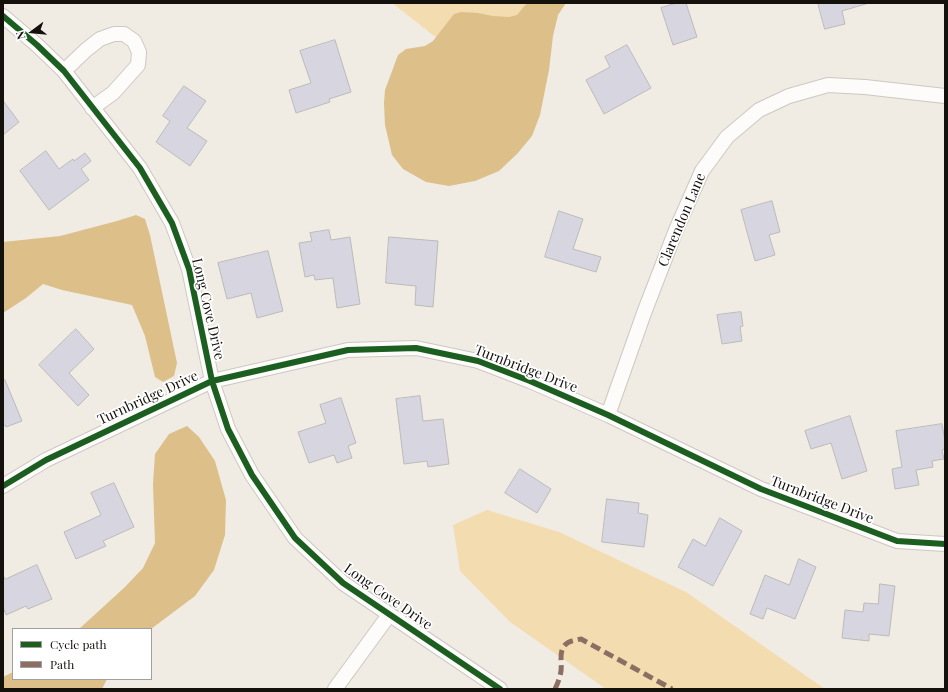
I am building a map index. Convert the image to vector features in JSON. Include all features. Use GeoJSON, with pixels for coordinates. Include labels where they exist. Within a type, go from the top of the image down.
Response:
{"type":"FeatureCollection","features":[{"type":"Feature","properties":{"kind":"street","name":"Long Cove Drive"},"geometry":{"type":"LineString","coordinates":[[3,16],[37,45],[64,71],[140,168],[172,223],[189,269],[212,381],[228,429],[252,475],[295,538],[343,583],[500,689]]}},
{"type":"Feature","properties":{"kind":"street"},"geometry":{"type":"LineString","coordinates":[[64,71],[100,39],[114,34],[124,34],[134,41],[139,52],[138,65],[113,93],[92,108]]}},
{"type":"Feature","properties":{"kind":"street","name":"Clarendon Lane"},"geometry":{"type":"LineString","coordinates":[[608,415],[644,313],[676,230],[702,171],[727,137],[759,110],[789,96],[828,85],[865,87],[945,96]]}},
{"type":"Feature","properties":{"kind":"street","name":"Turnbridge Drive"},"geometry":{"type":"LineString","coordinates":[[3,486],[46,460],[212,381],[348,350],[416,348],[478,361],[530,381],[608,415],[768,492],[897,541],[945,544]]}},
{"type":"Feature","properties":{"kind":"street"},"geometry":{"type":"LineString","coordinates":[[335,689],[389,615]]}},
{"type":"Feature","properties":{"kind":"shaded area"},"geometry":{"type":"Polygon","coordinates":[[[392,3],[551,3],[465,60],[392,3]]]}},
{"type":"Feature","properties":{"kind":"shaded area"},"geometry":{"type":"Polygon","coordinates":[[[527,3],[566,3],[558,15],[553,36],[549,70],[540,115],[532,136],[517,154],[499,171],[475,181],[449,186],[426,182],[403,169],[392,155],[385,125],[384,103],[385,90],[398,55],[406,49],[425,46],[433,41],[454,14],[461,12],[509,17],[517,15],[527,3]]]}},
{"type":"Feature","properties":{"kind":"shaded area"},"geometry":{"type":"Polygon","coordinates":[[[136,215],[145,219],[150,235],[177,363],[174,376],[163,382],[155,377],[145,336],[132,305],[62,290],[43,284],[26,298],[3,313],[3,242],[60,236],[136,215]]]}},
{"type":"Feature","properties":{"kind":"shaded area"},"geometry":{"type":"Polygon","coordinates":[[[187,426],[199,437],[215,461],[226,500],[225,535],[214,570],[195,596],[152,628],[80,628],[125,587],[143,568],[155,543],[153,484],[155,454],[169,434],[187,426]]]}},
{"type":"Feature","properties":{"kind":"shaded area"},"geometry":{"type":"Polygon","coordinates":[[[487,510],[559,532],[686,592],[825,689],[606,689],[510,622],[460,571],[453,525],[487,510]]]}},
{"type":"Feature","properties":{"kind":"shaded area"},"geometry":{"type":"Polygon","coordinates":[[[12,672],[12,680],[106,680],[102,689],[3,689],[3,677],[12,672]]]}},
{"type":"Feature","properties":{"kind":"building"},"geometry":{"type":"Polygon","coordinates":[[[677,3],[686,3],[697,37],[673,45],[661,8],[677,3]]]}},
{"type":"Feature","properties":{"kind":"building"},"geometry":{"type":"Polygon","coordinates":[[[818,3],[869,3],[842,11],[845,24],[825,29],[818,3]]]}},
{"type":"Feature","properties":{"kind":"building"},"geometry":{"type":"Polygon","coordinates":[[[335,40],[351,92],[329,99],[330,102],[296,113],[289,90],[311,83],[300,51],[335,40]]]}},
{"type":"Feature","properties":{"kind":"building"},"geometry":{"type":"Polygon","coordinates":[[[627,45],[651,88],[604,114],[586,80],[610,67],[605,57],[627,45]]]}},
{"type":"Feature","properties":{"kind":"building"},"geometry":{"type":"Polygon","coordinates":[[[184,86],[206,101],[187,128],[207,141],[190,166],[156,142],[170,121],[163,116],[184,86]]]}},
{"type":"Feature","properties":{"kind":"building"},"geometry":{"type":"Polygon","coordinates":[[[4,102],[19,122],[3,135],[3,103],[4,102]]]}},
{"type":"Feature","properties":{"kind":"building"},"geometry":{"type":"Polygon","coordinates":[[[46,151],[59,169],[85,153],[91,161],[81,169],[89,180],[49,210],[20,171],[46,151]]]}},
{"type":"Feature","properties":{"kind":"building"},"geometry":{"type":"Polygon","coordinates":[[[772,201],[780,232],[769,235],[775,255],[755,261],[741,210],[772,201]]]}},
{"type":"Feature","properties":{"kind":"building"},"geometry":{"type":"Polygon","coordinates":[[[559,211],[583,219],[573,249],[601,257],[596,272],[545,257],[559,211]]]}},
{"type":"Feature","properties":{"kind":"building"},"geometry":{"type":"Polygon","coordinates":[[[329,230],[331,240],[350,237],[360,304],[337,308],[333,278],[315,280],[314,275],[305,277],[299,243],[312,241],[310,233],[329,230]]]}},
{"type":"Feature","properties":{"kind":"building"},"geometry":{"type":"Polygon","coordinates":[[[389,237],[438,241],[433,307],[415,305],[416,286],[386,283],[389,237]]]}},
{"type":"Feature","properties":{"kind":"building"},"geometry":{"type":"Polygon","coordinates":[[[268,251],[283,311],[257,318],[251,293],[227,299],[218,263],[268,251]]]}},
{"type":"Feature","properties":{"kind":"building"},"geometry":{"type":"Polygon","coordinates":[[[741,312],[743,326],[740,327],[742,341],[722,344],[717,315],[741,312]]]}},
{"type":"Feature","properties":{"kind":"building"},"geometry":{"type":"Polygon","coordinates":[[[76,329],[94,349],[69,373],[89,395],[78,406],[39,365],[76,329]]]}},
{"type":"Feature","properties":{"kind":"building"},"geometry":{"type":"Polygon","coordinates":[[[5,380],[22,421],[6,427],[5,425],[3,426],[3,381],[5,380]]]}},
{"type":"Feature","properties":{"kind":"building"},"geometry":{"type":"Polygon","coordinates":[[[420,396],[423,421],[443,419],[449,464],[428,467],[427,461],[404,464],[396,399],[420,396]]]}},
{"type":"Feature","properties":{"kind":"building"},"geometry":{"type":"Polygon","coordinates":[[[341,398],[356,443],[348,446],[352,458],[337,463],[334,455],[309,463],[298,432],[326,423],[320,405],[341,398]]]}},
{"type":"Feature","properties":{"kind":"building"},"geometry":{"type":"Polygon","coordinates":[[[850,416],[867,471],[842,479],[831,443],[811,449],[805,431],[850,416]]]}},
{"type":"Feature","properties":{"kind":"building"},"geometry":{"type":"Polygon","coordinates":[[[942,424],[945,441],[945,449],[942,450],[944,459],[932,461],[933,467],[916,470],[919,485],[895,489],[892,469],[902,467],[896,431],[942,424]]]}},
{"type":"Feature","properties":{"kind":"building"},"geometry":{"type":"Polygon","coordinates":[[[520,469],[551,489],[537,513],[505,493],[520,469]]]}},
{"type":"Feature","properties":{"kind":"building"},"geometry":{"type":"Polygon","coordinates":[[[114,483],[134,527],[103,541],[106,546],[76,559],[64,532],[101,515],[91,493],[114,483]]]}},
{"type":"Feature","properties":{"kind":"building"},"geometry":{"type":"Polygon","coordinates":[[[607,499],[639,503],[638,513],[648,515],[644,547],[602,542],[607,499]]]}},
{"type":"Feature","properties":{"kind":"building"},"geometry":{"type":"Polygon","coordinates":[[[720,518],[742,531],[713,586],[678,567],[693,539],[705,546],[720,518]]]}},
{"type":"Feature","properties":{"kind":"building"},"geometry":{"type":"Polygon","coordinates":[[[799,559],[816,567],[795,619],[767,608],[763,619],[750,614],[765,575],[789,585],[799,559]]]}},
{"type":"Feature","properties":{"kind":"building"},"geometry":{"type":"Polygon","coordinates":[[[37,565],[52,599],[28,609],[26,606],[6,615],[3,607],[3,575],[5,579],[37,565]]]}},
{"type":"Feature","properties":{"kind":"building"},"geometry":{"type":"Polygon","coordinates":[[[880,584],[895,586],[889,636],[869,634],[869,641],[842,638],[845,610],[863,612],[864,603],[878,604],[880,584]]]}},
{"type":"Feature","properties":{"kind":"marked path"},"geometry":{"type":"LineString","coordinates":[[555,689],[561,671],[562,649],[566,644],[574,640],[581,639],[672,689]]}},
{"type":"Feature","properties":{"kind":"cycle path"},"geometry":{"type":"LineString","coordinates":[[3,16],[37,45],[64,71],[140,168],[172,223],[189,269],[212,381],[228,429],[252,475],[295,538],[343,583],[500,689]]}},
{"type":"Feature","properties":{"kind":"cycle path"},"geometry":{"type":"LineString","coordinates":[[3,486],[46,460],[212,381],[348,350],[416,348],[478,361],[530,381],[608,415],[761,489],[897,541],[945,544]]}}]}
